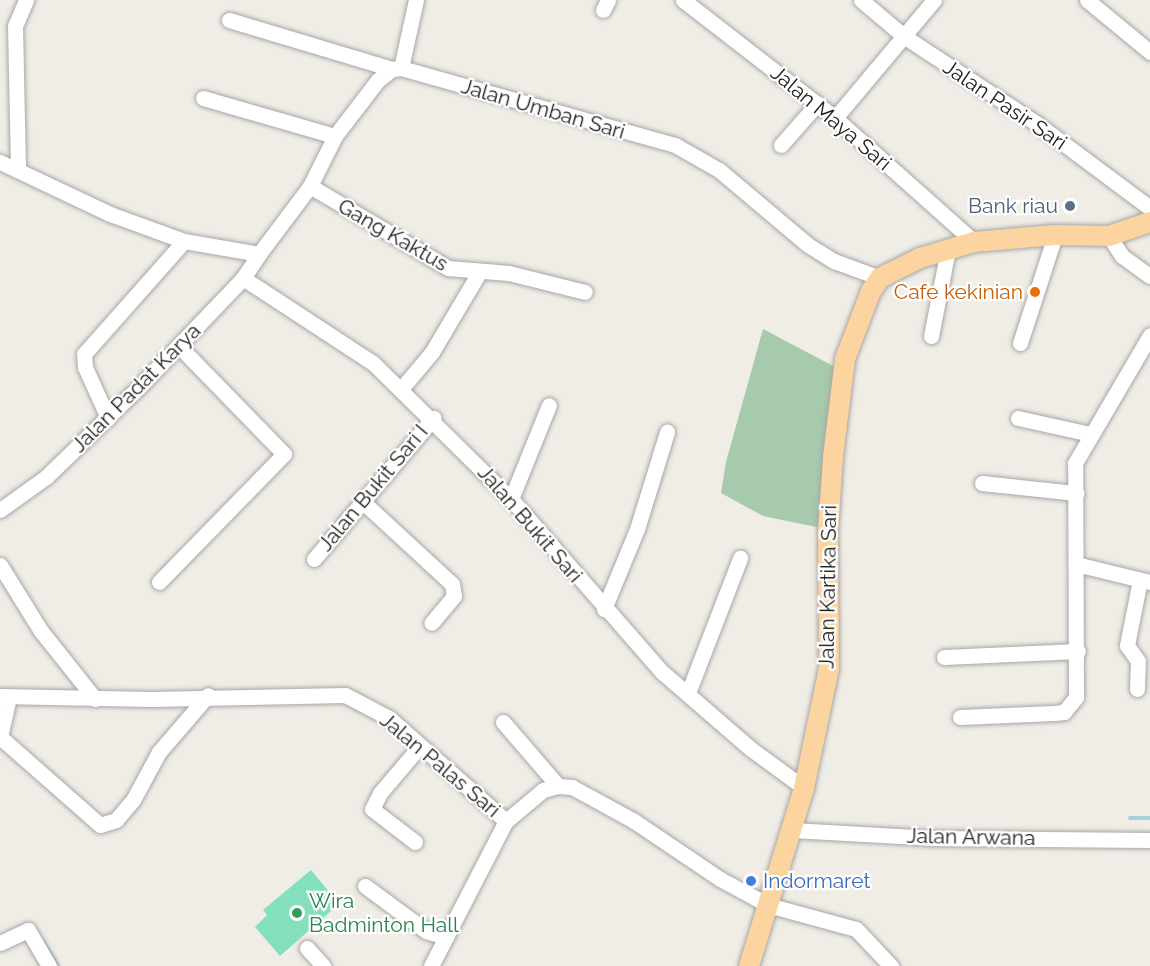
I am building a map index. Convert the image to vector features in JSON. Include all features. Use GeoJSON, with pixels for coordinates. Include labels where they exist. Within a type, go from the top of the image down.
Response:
{"type":"FeatureCollection","features":[{"type":"Feature","properties":{"kind":"main road"},"geometry":{"type":"LineString","coordinates":[[880,278],[948,249],[974,242],[1055,235],[1109,236],[1150,222]]}},
{"type":"Feature","properties":{"kind":"main road","name":"Jalan Kartika Sari"},"geometry":{"type":"LineString","coordinates":[[750,966],[804,788],[829,668],[828,531],[846,359],[861,313],[880,278]]}},
{"type":"Feature","properties":{"kind":"street"},"geometry":{"type":"LineString","coordinates":[[18,168],[15,26],[26,0]]}},
{"type":"Feature","properties":{"kind":"street"},"geometry":{"type":"LineString","coordinates":[[0,162],[18,168],[110,214],[184,241],[259,254],[310,186],[335,135],[378,80],[397,68],[416,0]]}},
{"type":"Feature","properties":{"kind":"street","name":"Jalan Maya Sari"},"geometry":{"type":"LineString","coordinates":[[683,0],[835,118],[974,242]]}},
{"type":"Feature","properties":{"kind":"street","name":"Jalan Pasir Sari"},"geometry":{"type":"LineString","coordinates":[[861,0],[905,37],[1036,123],[1150,208]]}},
{"type":"Feature","properties":{"kind":"street"},"geometry":{"type":"LineString","coordinates":[[835,118],[934,0]]}},
{"type":"Feature","properties":{"kind":"street"},"geometry":{"type":"LineString","coordinates":[[1087,0],[1150,52]]}},
{"type":"Feature","properties":{"kind":"street","name":"Jalan Umban Sari"},"geometry":{"type":"LineString","coordinates":[[229,21],[675,145],[719,170],[808,245],[834,261],[880,278]]}},
{"type":"Feature","properties":{"kind":"street"},"geometry":{"type":"LineString","coordinates":[[203,98],[335,135]]}},
{"type":"Feature","properties":{"kind":"street"},"geometry":{"type":"LineString","coordinates":[[781,145],[817,104]]}},
{"type":"Feature","properties":{"kind":"street","name":"Gang Kaktus"},"geometry":{"type":"LineString","coordinates":[[310,186],[448,268],[509,273],[585,292]]}},
{"type":"Feature","properties":{"kind":"street"},"geometry":{"type":"LineString","coordinates":[[1020,343],[1055,235]]}},
{"type":"Feature","properties":{"kind":"street"},"geometry":{"type":"LineString","coordinates":[[1109,236],[1122,256],[1150,276]]}},
{"type":"Feature","properties":{"kind":"street"},"geometry":{"type":"LineString","coordinates":[[108,418],[86,367],[84,354],[184,241]]}},
{"type":"Feature","properties":{"kind":"street"},"geometry":{"type":"LineString","coordinates":[[931,336],[948,249]]}},
{"type":"Feature","properties":{"kind":"street","name":"Jalan Padat Karya"},"geometry":{"type":"LineString","coordinates":[[0,510],[46,477],[108,418],[180,346],[243,278],[259,254]]}},
{"type":"Feature","properties":{"kind":"street"},"geometry":{"type":"LineString","coordinates":[[401,389],[432,352],[480,271]]}},
{"type":"Feature","properties":{"kind":"street","name":"Jalan Bukit Sari"},"geometry":{"type":"LineString","coordinates":[[243,278],[373,363],[433,418],[511,499],[604,609],[662,672],[751,749],[804,788]]}},
{"type":"Feature","properties":{"kind":"street"},"geometry":{"type":"LineString","coordinates":[[960,717],[1064,712],[1076,697],[1078,651],[1075,463],[1150,335]]}},
{"type":"Feature","properties":{"kind":"street"},"geometry":{"type":"LineString","coordinates":[[159,582],[284,454],[180,346]]}},
{"type":"Feature","properties":{"kind":"street"},"geometry":{"type":"LineString","coordinates":[[511,499],[549,405]]}},
{"type":"Feature","properties":{"kind":"street","name":"Jalan Bukit Sari I"},"geometry":{"type":"LineString","coordinates":[[314,559],[433,418]]}},
{"type":"Feature","properties":{"kind":"street"},"geometry":{"type":"LineString","coordinates":[[1018,418],[1090,434]]}},
{"type":"Feature","properties":{"kind":"street"},"geometry":{"type":"LineString","coordinates":[[604,609],[637,529],[667,432]]}},
{"type":"Feature","properties":{"kind":"street"},"geometry":{"type":"LineString","coordinates":[[982,483],[1076,493]]}},
{"type":"Feature","properties":{"kind":"street"},"geometry":{"type":"LineString","coordinates":[[363,502],[452,584],[454,596],[431,623]]}},
{"type":"Feature","properties":{"kind":"street"},"geometry":{"type":"LineString","coordinates":[[688,693],[741,558]]}},
{"type":"Feature","properties":{"kind":"street"},"geometry":{"type":"LineString","coordinates":[[1076,564],[1145,581],[1127,645],[1138,661],[1137,689]]}},
{"type":"Feature","properties":{"kind":"street"},"geometry":{"type":"LineString","coordinates":[[0,565],[41,631],[95,699]]}},
{"type":"Feature","properties":{"kind":"street"},"geometry":{"type":"LineString","coordinates":[[945,657],[1078,651]]}},
{"type":"Feature","properties":{"kind":"street"},"geometry":{"type":"LineString","coordinates":[[5,696],[0,737],[100,825],[116,820],[133,800],[159,752],[208,695]]}},
{"type":"Feature","properties":{"kind":"street","name":"Jalan Palas Sari"},"geometry":{"type":"LineString","coordinates":[[5,696],[95,699],[208,695],[345,695],[389,718],[419,747],[506,821],[543,790],[558,786]]}},
{"type":"Feature","properties":{"kind":"street"},"geometry":{"type":"LineString","coordinates":[[503,722],[558,786],[572,787],[634,821],[720,879],[768,904],[856,929],[888,964]]}},
{"type":"Feature","properties":{"kind":"street"},"geometry":{"type":"LineString","coordinates":[[415,842],[372,809],[380,793],[419,747]]}},
{"type":"Feature","properties":{"kind":"street"},"geometry":{"type":"LineString","coordinates":[[431,966],[506,821]]}},
{"type":"Feature","properties":{"kind":"street","name":"Jalan Arwana"},"geometry":{"type":"LineString","coordinates":[[792,830],[933,837],[1150,840]]}},
{"type":"Feature","properties":{"kind":"street"},"geometry":{"type":"LineString","coordinates":[[365,886],[426,930],[446,937]]}},
{"type":"Feature","properties":{"kind":"street"},"geometry":{"type":"LineString","coordinates":[[0,943],[28,930],[49,966]]}},
{"type":"Feature","properties":{"kind":"street"},"geometry":{"type":"LineString","coordinates":[[307,948],[323,966]]}},
{"type":"Feature","properties":{"kind":"green space"},"geometry":{"type":"Polygon","coordinates":[[[763,329],[835,367],[821,528],[763,516],[721,493],[726,462],[763,329]]]}},
{"type":"Feature","properties":{"kind":"green space","name":"Wira Badminton Hall"},"geometry":{"type":"Polygon","coordinates":[[[311,870],[339,904],[280,956],[255,927],[267,915],[263,910],[311,870]]]}},
{"type":"Feature","properties":{"kind":"waterway"},"geometry":{"type":"LineString","coordinates":[[1130,818],[1150,818]]}},
{"type":"Feature","properties":{"kind":"waterway"},"geometry":{"type":"LineString","coordinates":[[43,941],[58,966]]}},
{"type":"Feature","properties":{"kind":"place","name":"Bank riau"},"geometry":{"type":"Point","coordinates":[1070,206]}},
{"type":"Feature","properties":{"kind":"place","name":"Cafe kekinian"},"geometry":{"type":"Point","coordinates":[1035,292]}},
{"type":"Feature","properties":{"kind":"place","name":"Indormaret"},"geometry":{"type":"Point","coordinates":[751,881]}},
{"type":"Feature","properties":{"kind":"place","name":"Wira Badminton Hall"},"geometry":{"type":"Point","coordinates":[297,913]}}]}
